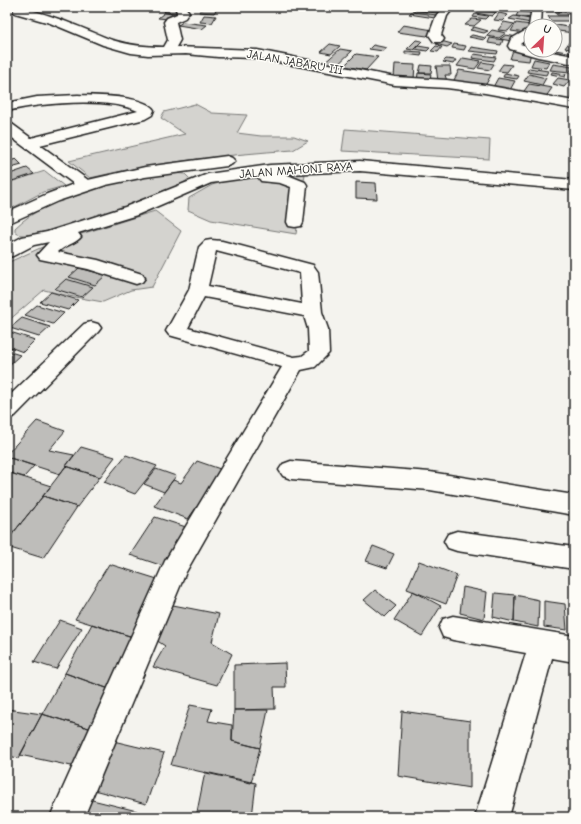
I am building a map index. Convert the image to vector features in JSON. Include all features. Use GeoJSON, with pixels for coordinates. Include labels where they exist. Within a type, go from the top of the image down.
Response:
{"type":"FeatureCollection","features":[{"type":"Feature","properties":{"kind":"street"},"geometry":{"type":"LineString","coordinates":[[167,51],[174,40],[170,22],[171,20],[181,16],[183,12],[180,7]]}},
{"type":"Feature","properties":{"kind":"street"},"geometry":{"type":"LineString","coordinates":[[438,39],[435,35],[442,16],[449,7]]}},
{"type":"Feature","properties":{"kind":"street"},"geometry":{"type":"LineString","coordinates":[[536,18],[537,7]]}},
{"type":"Feature","properties":{"kind":"street"},"geometry":{"type":"LineString","coordinates":[[10,21],[21,9]]}},
{"type":"Feature","properties":{"kind":"street","name":"JALAN JABARU III"},"geometry":{"type":"LineString","coordinates":[[21,9],[54,20],[122,47],[143,50],[191,50],[218,53],[252,53],[395,81],[485,88],[574,105]]}},
{"type":"Feature","properties":{"kind":"street"},"geometry":{"type":"LineString","coordinates":[[523,36],[515,42],[512,52],[523,52]]}},
{"type":"Feature","properties":{"kind":"street"},"geometry":{"type":"LineString","coordinates":[[529,64],[530,58]]}},
{"type":"Feature","properties":{"kind":"street"},"geometry":{"type":"LineString","coordinates":[[563,58],[574,60]]}},
{"type":"Feature","properties":{"kind":"street"},"geometry":{"type":"LineString","coordinates":[[485,88],[492,77]]}},
{"type":"Feature","properties":{"kind":"street"},"geometry":{"type":"LineString","coordinates":[[7,107],[43,101],[73,99],[114,102],[138,106],[147,110],[147,112],[140,116],[29,143]]}},
{"type":"Feature","properties":{"kind":"street"},"geometry":{"type":"LineString","coordinates":[[7,127],[86,186]]}},
{"type":"Feature","properties":{"kind":"street","name":"JALAN MAHONI RAYA"},"geometry":{"type":"LineString","coordinates":[[325,153],[395,156],[574,171]]}},
{"type":"Feature","properties":{"kind":"street","name":"JALAN MAHONI RAYA"},"geometry":{"type":"LineString","coordinates":[[262,157],[283,155]]}},
{"type":"Feature","properties":{"kind":"street","name":"JALAN MAHONI RAYA"},"geometry":{"type":"LineString","coordinates":[[7,219],[39,202],[86,186],[131,174],[196,167],[242,158]]}},
{"type":"Feature","properties":{"kind":"street","name":"JALAN MAHONI RAYA"},"geometry":{"type":"LineString","coordinates":[[7,252],[28,242],[161,204],[208,179],[270,170],[360,166],[574,185]]}},
{"type":"Feature","properties":{"kind":"street"},"geometry":{"type":"LineString","coordinates":[[196,167],[208,179]]}},
{"type":"Feature","properties":{"kind":"street"},"geometry":{"type":"LineString","coordinates":[[136,278],[92,264],[46,254],[57,243],[161,204],[194,196],[208,185],[247,178],[282,178],[300,185],[295,222]]}},
{"type":"Feature","properties":{"kind":"street"},"geometry":{"type":"LineString","coordinates":[[7,231],[28,242]]}},
{"type":"Feature","properties":{"kind":"street"},"geometry":{"type":"LineString","coordinates":[[211,245],[222,246],[307,269],[309,272],[312,312],[318,328],[319,353],[308,362],[294,364],[176,331],[198,290],[208,247],[211,245]]}},
{"type":"Feature","properties":{"kind":"street"},"geometry":{"type":"LineString","coordinates":[[198,290],[312,312]]}},
{"type":"Feature","properties":{"kind":"street"},"geometry":{"type":"LineString","coordinates":[[7,411],[91,328]]}},
{"type":"Feature","properties":{"kind":"street"},"geometry":{"type":"LineString","coordinates":[[67,817],[174,569],[294,364]]}},
{"type":"Feature","properties":{"kind":"street"},"geometry":{"type":"LineString","coordinates":[[291,470],[430,481],[574,505]]}},
{"type":"Feature","properties":{"kind":"street"},"geometry":{"type":"LineString","coordinates":[[457,541],[574,558]]}},
{"type":"Feature","properties":{"kind":"street"},"geometry":{"type":"LineString","coordinates":[[453,628],[574,649]]}},
{"type":"Feature","properties":{"kind":"street"},"geometry":{"type":"LineString","coordinates":[[492,817],[538,659]]}},
{"type":"Feature","properties":{"kind":"shaded area"},"geometry":{"type":"Polygon","coordinates":[[[195,104],[212,113],[247,115],[237,133],[261,136],[294,136],[308,141],[293,150],[191,160],[115,172],[90,178],[69,161],[185,134],[161,118],[164,112],[195,104]]]}},
{"type":"Feature","properties":{"kind":"shaded area"},"geometry":{"type":"Polygon","coordinates":[[[345,129],[490,140],[489,159],[342,151],[345,129]]]}},
{"type":"Feature","properties":{"kind":"shaded area"},"geometry":{"type":"Polygon","coordinates":[[[45,171],[64,186],[43,192],[7,211],[7,183],[45,171]]]}},
{"type":"Feature","properties":{"kind":"shaded area"},"geometry":{"type":"Polygon","coordinates":[[[172,173],[185,174],[189,178],[180,185],[138,203],[57,229],[22,235],[15,232],[15,228],[30,216],[68,197],[111,184],[172,173]]]}},
{"type":"Feature","properties":{"kind":"shaded area"},"geometry":{"type":"Polygon","coordinates":[[[305,174],[296,234],[211,220],[188,210],[189,198],[212,185],[229,180],[305,174]]]}},
{"type":"Feature","properties":{"kind":"shaded area"},"geometry":{"type":"Polygon","coordinates":[[[155,211],[181,231],[152,287],[131,290],[103,302],[44,290],[7,322],[7,263],[49,244],[155,211]]]}},
{"type":"Feature","properties":{"kind":"building"},"geometry":{"type":"Polygon","coordinates":[[[147,7],[166,7],[164,10],[146,9],[147,7]]]}},
{"type":"Feature","properties":{"kind":"building"},"geometry":{"type":"Polygon","coordinates":[[[168,7],[180,8],[176,13],[164,12],[168,7]]]}},
{"type":"Feature","properties":{"kind":"building"},"geometry":{"type":"Polygon","coordinates":[[[203,7],[218,8],[214,13],[199,12],[203,7]]]}},
{"type":"Feature","properties":{"kind":"building"},"geometry":{"type":"Polygon","coordinates":[[[414,7],[440,10],[437,13],[412,10],[414,7]]]}},
{"type":"Feature","properties":{"kind":"building"},"geometry":{"type":"Polygon","coordinates":[[[512,7],[532,7],[531,12],[511,10],[512,7]]]}},
{"type":"Feature","properties":{"kind":"building"},"geometry":{"type":"Polygon","coordinates":[[[479,10],[496,12],[492,16],[476,13],[479,10]]]}},
{"type":"Feature","properties":{"kind":"building"},"geometry":{"type":"Polygon","coordinates":[[[519,11],[533,13],[531,18],[516,16],[519,11]]]}},
{"type":"Feature","properties":{"kind":"building"},"geometry":{"type":"Polygon","coordinates":[[[555,11],[566,12],[568,15],[557,15],[555,11]]]}},
{"type":"Feature","properties":{"kind":"building"},"geometry":{"type":"Polygon","coordinates":[[[411,12],[437,15],[435,18],[409,14],[411,12]]]}},
{"type":"Feature","properties":{"kind":"building"},"geometry":{"type":"Polygon","coordinates":[[[164,13],[174,14],[168,19],[158,18],[164,13]]]}},
{"type":"Feature","properties":{"kind":"building"},"geometry":{"type":"Polygon","coordinates":[[[499,13],[508,15],[502,21],[494,20],[499,13]]]}},
{"type":"Feature","properties":{"kind":"building"},"geometry":{"type":"Polygon","coordinates":[[[475,14],[488,16],[485,19],[473,17],[475,14]]]}},
{"type":"Feature","properties":{"kind":"building"},"geometry":{"type":"Polygon","coordinates":[[[204,15],[216,16],[212,23],[200,22],[204,15]]]}},
{"type":"Feature","properties":{"kind":"building"},"geometry":{"type":"Polygon","coordinates":[[[514,16],[524,18],[523,18],[523,22],[509,19],[514,16]]]}},
{"type":"Feature","properties":{"kind":"building"},"geometry":{"type":"Polygon","coordinates":[[[548,16],[568,16],[570,21],[563,21],[563,18],[549,18],[548,16]]]}},
{"type":"Feature","properties":{"kind":"building"},"geometry":{"type":"Polygon","coordinates":[[[472,19],[481,20],[474,26],[465,25],[472,19]]]}},
{"type":"Feature","properties":{"kind":"building"},"geometry":{"type":"Polygon","coordinates":[[[183,22],[207,25],[202,29],[178,25],[183,22]]]}},
{"type":"Feature","properties":{"kind":"building"},"geometry":{"type":"Polygon","coordinates":[[[504,22],[514,24],[508,31],[498,30],[504,22]]]}},
{"type":"Feature","properties":{"kind":"building"},"geometry":{"type":"Polygon","coordinates":[[[516,23],[523,24],[523,33],[511,31],[516,23]]]}},
{"type":"Feature","properties":{"kind":"building"},"geometry":{"type":"Polygon","coordinates":[[[403,25],[433,30],[427,36],[397,32],[403,25]]]}},
{"type":"Feature","properties":{"kind":"building"},"geometry":{"type":"Polygon","coordinates":[[[563,26],[574,28],[574,33],[563,32],[563,26]]]}},
{"type":"Feature","properties":{"kind":"building"},"geometry":{"type":"Polygon","coordinates":[[[474,27],[488,31],[484,33],[470,30],[474,27]]]}},
{"type":"Feature","properties":{"kind":"building"},"geometry":{"type":"Polygon","coordinates":[[[492,30],[506,33],[499,38],[486,36],[492,30]]]}},
{"type":"Feature","properties":{"kind":"building"},"geometry":{"type":"Polygon","coordinates":[[[472,35],[486,38],[484,40],[469,37],[472,35]]]}},
{"type":"Feature","properties":{"kind":"building"},"geometry":{"type":"Polygon","coordinates":[[[506,35],[517,37],[512,41],[500,39],[506,35]]]}},
{"type":"Feature","properties":{"kind":"building"},"geometry":{"type":"Polygon","coordinates":[[[490,38],[503,40],[501,45],[488,43],[490,38]]]}},
{"type":"Feature","properties":{"kind":"building"},"geometry":{"type":"Polygon","coordinates":[[[416,40],[422,41],[413,50],[407,49],[416,40]]]}},
{"type":"Feature","properties":{"kind":"building"},"geometry":{"type":"Polygon","coordinates":[[[441,41],[452,44],[447,47],[436,44],[441,41]]]}},
{"type":"Feature","properties":{"kind":"building"},"geometry":{"type":"Polygon","coordinates":[[[570,41],[574,42],[574,50],[565,48],[570,41]]]}},
{"type":"Feature","properties":{"kind":"building"},"geometry":{"type":"Polygon","coordinates":[[[330,44],[340,46],[331,54],[321,52],[330,44]]]}},
{"type":"Feature","properties":{"kind":"building"},"geometry":{"type":"Polygon","coordinates":[[[454,44],[466,46],[464,50],[452,48],[454,44]]]}},
{"type":"Feature","properties":{"kind":"building"},"geometry":{"type":"Polygon","coordinates":[[[373,45],[387,48],[383,51],[369,49],[373,45]]]}},
{"type":"Feature","properties":{"kind":"building"},"geometry":{"type":"Polygon","coordinates":[[[418,46],[430,48],[427,51],[415,49],[418,46]]]}},
{"type":"Feature","properties":{"kind":"building"},"geometry":{"type":"Polygon","coordinates":[[[436,46],[442,47],[438,52],[431,51],[436,46]]]}},
{"type":"Feature","properties":{"kind":"building"},"geometry":{"type":"Polygon","coordinates":[[[471,47],[498,51],[497,54],[469,51],[471,47]]]}},
{"type":"Feature","properties":{"kind":"building"},"geometry":{"type":"Polygon","coordinates":[[[340,49],[352,51],[334,68],[322,65],[340,49]]]}},
{"type":"Feature","properties":{"kind":"building"},"geometry":{"type":"Polygon","coordinates":[[[513,50],[523,51],[523,58],[530,58],[529,61],[510,59],[513,50]]]}},
{"type":"Feature","properties":{"kind":"building"},"geometry":{"type":"Polygon","coordinates":[[[405,51],[422,52],[421,56],[405,54],[405,51]]]}},
{"type":"Feature","properties":{"kind":"building"},"geometry":{"type":"Polygon","coordinates":[[[563,51],[573,53],[569,58],[563,57],[563,51]]]}},
{"type":"Feature","properties":{"kind":"building"},"geometry":{"type":"Polygon","coordinates":[[[356,54],[378,57],[366,70],[344,66],[356,54]]]}},
{"type":"Feature","properties":{"kind":"building"},"geometry":{"type":"Polygon","coordinates":[[[474,54],[496,57],[494,61],[472,58],[474,54]]]}},
{"type":"Feature","properties":{"kind":"building"},"geometry":{"type":"Polygon","coordinates":[[[463,58],[481,61],[475,69],[457,66],[463,58]]]}},
{"type":"Feature","properties":{"kind":"building"},"geometry":{"type":"Polygon","coordinates":[[[446,59],[456,60],[453,64],[443,62],[446,59]]]}},
{"type":"Feature","properties":{"kind":"building"},"geometry":{"type":"Polygon","coordinates":[[[534,59],[549,62],[546,68],[531,66],[534,59]]]}},
{"type":"Feature","properties":{"kind":"building"},"geometry":{"type":"Polygon","coordinates":[[[482,62],[494,64],[490,70],[478,68],[482,62]]]}},
{"type":"Feature","properties":{"kind":"building"},"geometry":{"type":"Polygon","coordinates":[[[395,64],[415,65],[414,79],[394,78],[395,64]]]}},
{"type":"Feature","properties":{"kind":"building"},"geometry":{"type":"Polygon","coordinates":[[[503,64],[512,65],[507,72],[498,71],[503,64]]]}},
{"type":"Feature","properties":{"kind":"building"},"geometry":{"type":"Polygon","coordinates":[[[553,64],[572,67],[570,72],[550,70],[553,64]]]}},
{"type":"Feature","properties":{"kind":"building"},"geometry":{"type":"Polygon","coordinates":[[[421,65],[432,66],[431,73],[419,73],[421,65]]]}},
{"type":"Feature","properties":{"kind":"building"},"geometry":{"type":"Polygon","coordinates":[[[436,66],[450,66],[451,75],[445,75],[447,81],[438,81],[436,66]]]}},
{"type":"Feature","properties":{"kind":"building"},"geometry":{"type":"Polygon","coordinates":[[[529,68],[548,71],[546,75],[527,72],[529,68]]]}},
{"type":"Feature","properties":{"kind":"building"},"geometry":{"type":"Polygon","coordinates":[[[459,70],[491,75],[485,86],[453,82],[459,70]]]}},
{"type":"Feature","properties":{"kind":"building"},"geometry":{"type":"Polygon","coordinates":[[[552,72],[566,74],[565,77],[551,74],[552,72]]]}},
{"type":"Feature","properties":{"kind":"building"},"geometry":{"type":"Polygon","coordinates":[[[418,73],[431,74],[430,81],[417,81],[418,73]]]}},
{"type":"Feature","properties":{"kind":"building"},"geometry":{"type":"Polygon","coordinates":[[[505,73],[519,76],[517,79],[503,77],[505,73]]]}},
{"type":"Feature","properties":{"kind":"building"},"geometry":{"type":"Polygon","coordinates":[[[529,74],[546,78],[542,85],[524,81],[529,74]]]}},
{"type":"Feature","properties":{"kind":"building"},"geometry":{"type":"Polygon","coordinates":[[[498,78],[515,81],[510,90],[493,87],[498,78]]]}},
{"type":"Feature","properties":{"kind":"building"},"geometry":{"type":"Polygon","coordinates":[[[558,78],[570,80],[564,87],[553,84],[558,78]]]}},
{"type":"Feature","properties":{"kind":"building"},"geometry":{"type":"Polygon","coordinates":[[[529,84],[552,88],[545,98],[522,94],[529,84]]]}},
{"type":"Feature","properties":{"kind":"building"},"geometry":{"type":"Polygon","coordinates":[[[16,159],[22,165],[7,169],[7,162],[16,159]]]}},
{"type":"Feature","properties":{"kind":"building"},"geometry":{"type":"Polygon","coordinates":[[[27,168],[34,174],[9,182],[7,181],[7,175],[27,168]]]}},
{"type":"Feature","properties":{"kind":"building"},"geometry":{"type":"Polygon","coordinates":[[[356,182],[376,183],[377,199],[356,198],[356,182]]]}},
{"type":"Feature","properties":{"kind":"building"},"geometry":{"type":"Polygon","coordinates":[[[79,268],[106,275],[95,285],[69,277],[79,268]]]}},
{"type":"Feature","properties":{"kind":"building"},"geometry":{"type":"Polygon","coordinates":[[[66,279],[93,287],[82,297],[55,289],[66,279]]]}},
{"type":"Feature","properties":{"kind":"building"},"geometry":{"type":"Polygon","coordinates":[[[51,292],[78,300],[68,310],[40,302],[51,292]]]}},
{"type":"Feature","properties":{"kind":"building"},"geometry":{"type":"Polygon","coordinates":[[[37,305],[64,313],[53,324],[25,315],[37,305]]]}},
{"type":"Feature","properties":{"kind":"building"},"geometry":{"type":"Polygon","coordinates":[[[22,318],[50,327],[39,337],[10,328],[22,318]]]}},
{"type":"Feature","properties":{"kind":"building"},"geometry":{"type":"Polygon","coordinates":[[[7,331],[35,340],[23,352],[7,346],[7,331]]]}},
{"type":"Feature","properties":{"kind":"building"},"geometry":{"type":"Polygon","coordinates":[[[7,351],[20,355],[7,367],[7,351]]]}},
{"type":"Feature","properties":{"kind":"building"},"geometry":{"type":"Polygon","coordinates":[[[37,421],[65,431],[49,450],[74,455],[60,474],[7,457],[7,454],[37,421]]]}},
{"type":"Feature","properties":{"kind":"building"},"geometry":{"type":"Polygon","coordinates":[[[81,447],[115,457],[100,477],[66,466],[81,447]]]}},
{"type":"Feature","properties":{"kind":"building"},"geometry":{"type":"Polygon","coordinates":[[[126,455],[157,466],[135,494],[104,482],[126,455]]]}},
{"type":"Feature","properties":{"kind":"building"},"geometry":{"type":"Polygon","coordinates":[[[7,457],[34,466],[24,477],[7,472],[7,457]]]}},
{"type":"Feature","properties":{"kind":"building"},"geometry":{"type":"Polygon","coordinates":[[[197,461],[223,470],[188,519],[154,506],[173,480],[181,483],[197,461]]]}},
{"type":"Feature","properties":{"kind":"building"},"geometry":{"type":"Polygon","coordinates":[[[66,466],[100,477],[77,507],[43,496],[66,466]]]}},
{"type":"Feature","properties":{"kind":"building"},"geometry":{"type":"Polygon","coordinates":[[[156,469],[176,476],[164,492],[144,484],[156,469]]]}},
{"type":"Feature","properties":{"kind":"building"},"geometry":{"type":"Polygon","coordinates":[[[7,472],[51,486],[9,538],[7,537],[7,472]]]}},
{"type":"Feature","properties":{"kind":"building"},"geometry":{"type":"Polygon","coordinates":[[[43,496],[77,507],[43,558],[7,547],[7,541],[9,538],[43,496]]]}},
{"type":"Feature","properties":{"kind":"building"},"geometry":{"type":"Polygon","coordinates":[[[155,517],[186,527],[163,566],[130,555],[155,517]]]}},
{"type":"Feature","properties":{"kind":"building"},"geometry":{"type":"Polygon","coordinates":[[[373,546],[394,554],[387,568],[366,561],[373,546]]]}},
{"type":"Feature","properties":{"kind":"building"},"geometry":{"type":"Polygon","coordinates":[[[419,561],[457,575],[446,604],[407,589],[419,561]]]}},
{"type":"Feature","properties":{"kind":"building"},"geometry":{"type":"Polygon","coordinates":[[[109,564],[167,582],[136,638],[75,619],[109,564]]]}},
{"type":"Feature","properties":{"kind":"building"},"geometry":{"type":"Polygon","coordinates":[[[463,587],[487,592],[484,619],[460,613],[463,587]]]}},
{"type":"Feature","properties":{"kind":"building"},"geometry":{"type":"Polygon","coordinates":[[[375,590],[396,606],[385,617],[364,600],[375,590]]]}},
{"type":"Feature","properties":{"kind":"building"},"geometry":{"type":"Polygon","coordinates":[[[413,591],[441,606],[422,636],[394,620],[413,591]]]}},
{"type":"Feature","properties":{"kind":"building"},"geometry":{"type":"Polygon","coordinates":[[[495,593],[515,595],[514,622],[493,617],[495,593]]]}},
{"type":"Feature","properties":{"kind":"building"},"geometry":{"type":"Polygon","coordinates":[[[515,595],[539,600],[538,627],[514,622],[515,595]]]}},
{"type":"Feature","properties":{"kind":"building"},"geometry":{"type":"Polygon","coordinates":[[[544,601],[565,604],[567,630],[544,627],[544,601]]]}},
{"type":"Feature","properties":{"kind":"building"},"geometry":{"type":"Polygon","coordinates":[[[572,604],[574,604],[574,632],[573,632],[572,604]]]}},
{"type":"Feature","properties":{"kind":"building"},"geometry":{"type":"Polygon","coordinates":[[[173,605],[219,614],[212,642],[232,654],[217,685],[153,667],[165,646],[153,638],[173,605]]]}},
{"type":"Feature","properties":{"kind":"building"},"geometry":{"type":"Polygon","coordinates":[[[60,620],[82,628],[56,669],[34,662],[60,620]]]}},
{"type":"Feature","properties":{"kind":"building"},"geometry":{"type":"Polygon","coordinates":[[[92,624],[136,638],[112,690],[65,673],[92,624]]]}},
{"type":"Feature","properties":{"kind":"building"},"geometry":{"type":"Polygon","coordinates":[[[285,663],[286,687],[274,687],[275,709],[234,710],[234,665],[285,663]]]}},
{"type":"Feature","properties":{"kind":"building"},"geometry":{"type":"Polygon","coordinates":[[[65,673],[112,690],[92,729],[42,714],[65,673]]]}},
{"type":"Feature","properties":{"kind":"building"},"geometry":{"type":"Polygon","coordinates":[[[190,705],[212,709],[208,721],[232,725],[232,741],[260,748],[251,783],[171,765],[190,705]]]}},
{"type":"Feature","properties":{"kind":"building"},"geometry":{"type":"Polygon","coordinates":[[[7,709],[42,714],[19,758],[7,756],[7,709]]]}},
{"type":"Feature","properties":{"kind":"building"},"geometry":{"type":"Polygon","coordinates":[[[234,710],[268,710],[260,748],[232,741],[234,710]]]}},
{"type":"Feature","properties":{"kind":"building"},"geometry":{"type":"Polygon","coordinates":[[[402,711],[470,721],[470,788],[398,776],[402,711]]]}},
{"type":"Feature","properties":{"kind":"building"},"geometry":{"type":"Polygon","coordinates":[[[42,714],[92,729],[76,767],[20,755],[42,714]]]}},
{"type":"Feature","properties":{"kind":"building"},"geometry":{"type":"Polygon","coordinates":[[[109,740],[164,753],[146,804],[90,789],[109,740]]]}},
{"type":"Feature","properties":{"kind":"building"},"geometry":{"type":"Polygon","coordinates":[[[205,772],[256,783],[252,817],[196,817],[205,772]]]}},
{"type":"Feature","properties":{"kind":"building"},"geometry":{"type":"Polygon","coordinates":[[[80,797],[137,811],[135,817],[72,817],[80,797]]]}}]}
